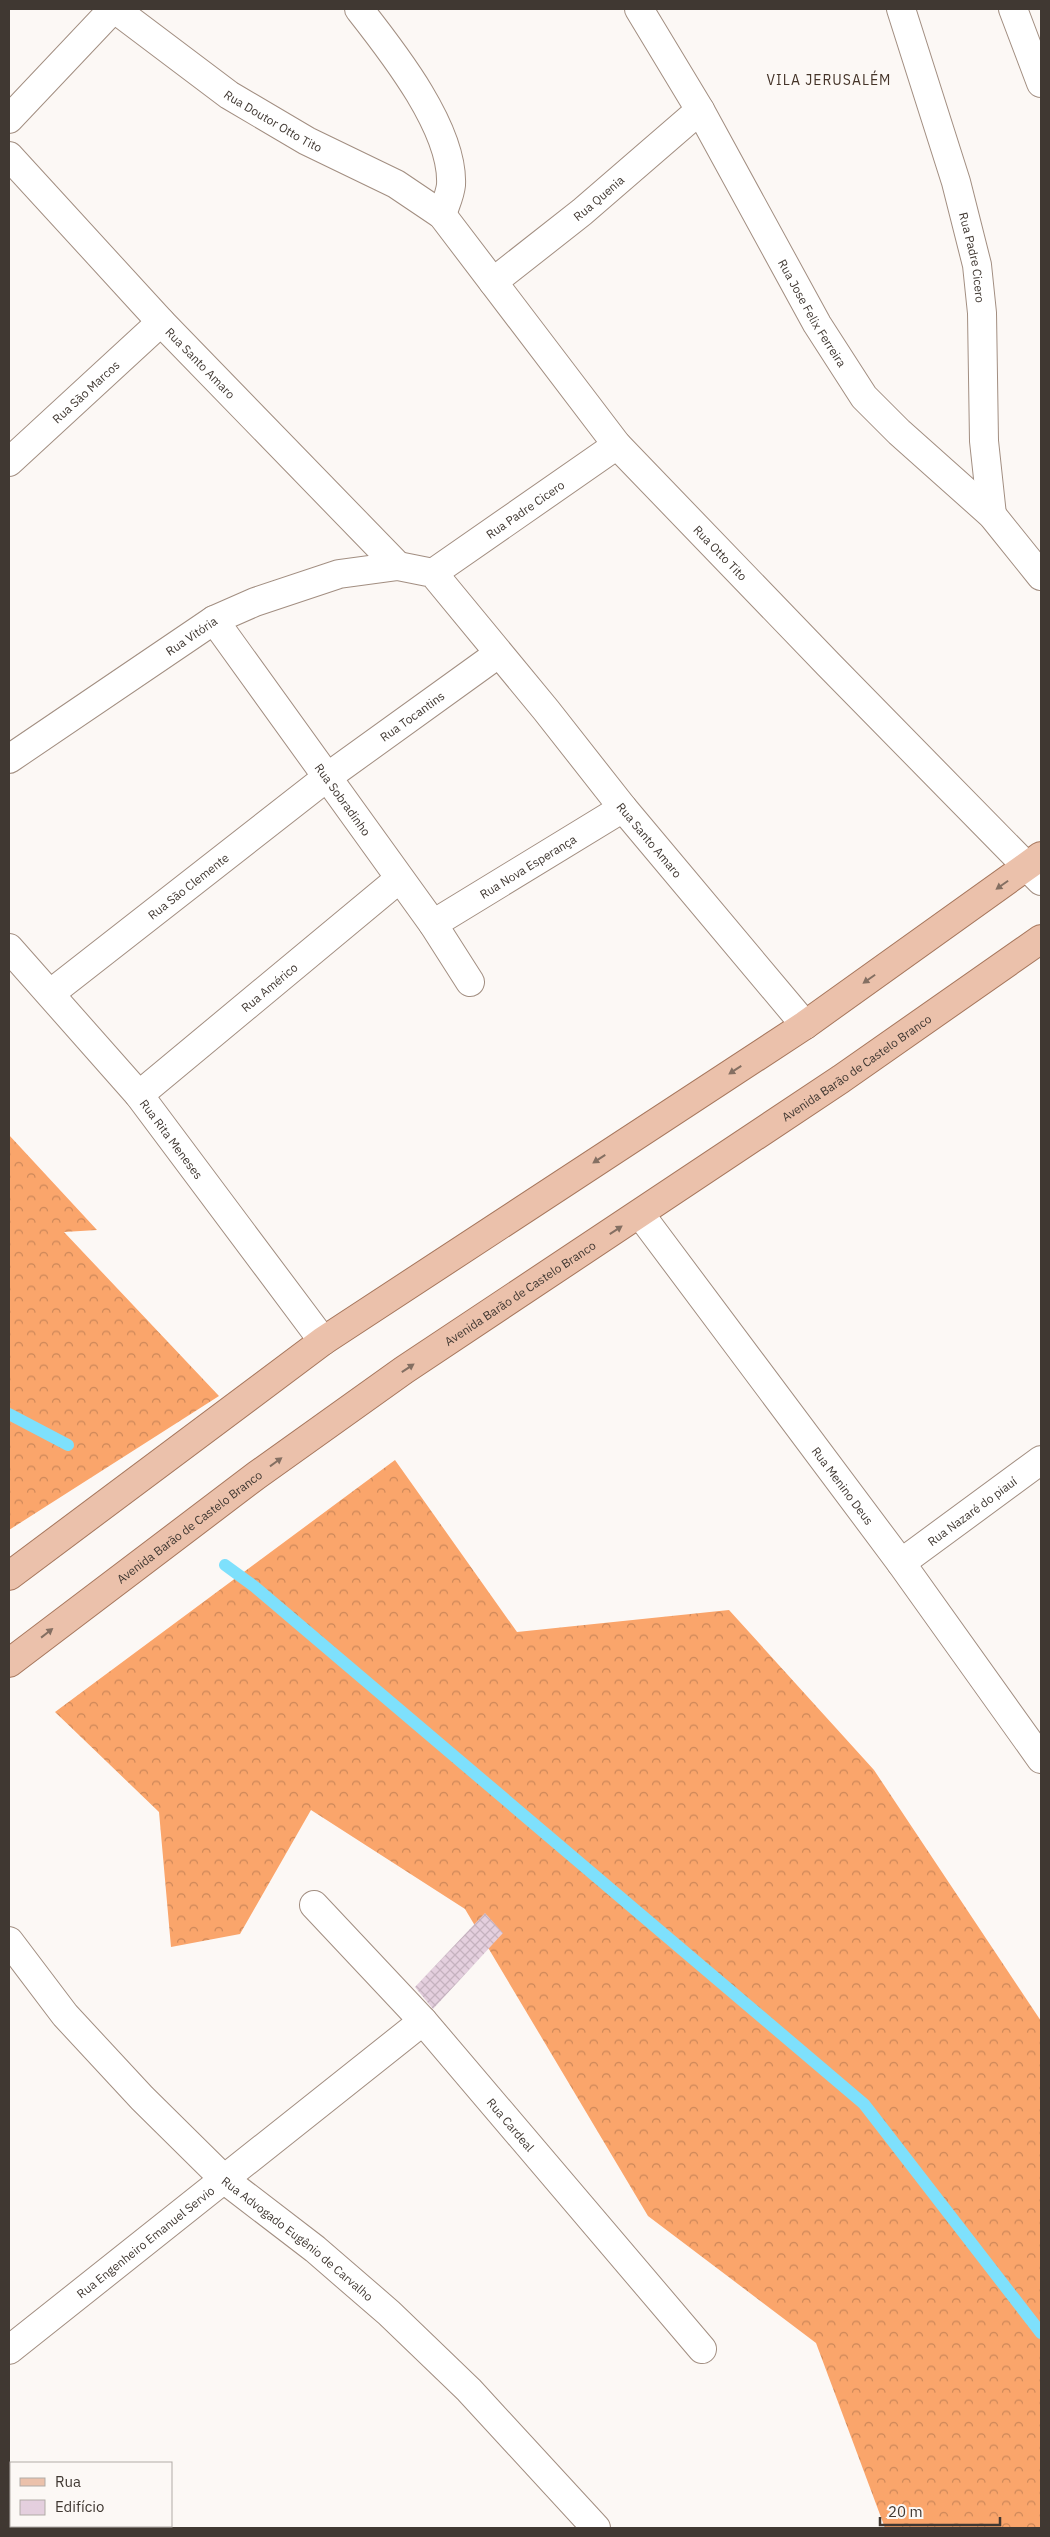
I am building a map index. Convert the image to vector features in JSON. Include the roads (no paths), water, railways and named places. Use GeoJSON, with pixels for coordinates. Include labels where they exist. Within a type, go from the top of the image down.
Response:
{"type":"FeatureCollection","features":[{"type":"Feature","properties":{"kind":"main road"},"geometry":{"type":"LineString","coordinates":[[9,1576],[324,1341],[805,1024],[1036,868]]}},
{"type":"Feature","properties":{"kind":"main road","name":"Avenida Barão de Castelo Branco"},"geometry":{"type":"LineString","coordinates":[[9,1663],[258,1475],[404,1370],[841,1079],[1041,939]]}},
{"type":"Feature","properties":{"kind":"street"},"geometry":{"type":"LineString","coordinates":[[9,118],[114,9]]}},
{"type":"Feature","properties":{"kind":"street","name":"Rua Doutor Otto Tito"},"geometry":{"type":"LineString","coordinates":[[114,9],[229,96],[307,142],[396,184],[442,215]]}},
{"type":"Feature","properties":{"kind":"street"},"geometry":{"type":"LineString","coordinates":[[358,9],[412,81],[440,134],[449,165],[451,186],[442,215]]}},
{"type":"Feature","properties":{"kind":"street","name":"Rua Jose Felix Ferreira"},"geometry":{"type":"LineString","coordinates":[[639,9],[700,110],[817,324],[864,397],[899,432],[992,515],[1041,576]]}},
{"type":"Feature","properties":{"kind":"street","name":"Rua Padre Cicero"},"geometry":{"type":"LineString","coordinates":[[901,9],[956,182],[977,265],[982,313],[984,441],[992,515]]}},
{"type":"Feature","properties":{"kind":"street"},"geometry":{"type":"LineString","coordinates":[[1013,9],[1041,83]]}},
{"type":"Feature","properties":{"kind":"street","name":"Rua Quenia"},"geometry":{"type":"LineString","coordinates":[[493,282],[582,212],[700,110]]}},
{"type":"Feature","properties":{"kind":"street","name":"Rua Santo Amaro"},"geometry":{"type":"LineString","coordinates":[[9,156],[161,322],[398,566]]}},
{"type":"Feature","properties":{"kind":"street","name":"Rua Otto Tito"},"geometry":{"type":"LineString","coordinates":[[442,215],[617,445],[1036,868]]}},
{"type":"Feature","properties":{"kind":"street","name":"Rua São Marcos"},"geometry":{"type":"LineString","coordinates":[[9,462],[161,322]]}},
{"type":"Feature","properties":{"kind":"street","name":"Rua Padre Cicero"},"geometry":{"type":"LineString","coordinates":[[433,573],[617,445]]}},
{"type":"Feature","properties":{"kind":"street","name":"Rua Vitória"},"geometry":{"type":"LineString","coordinates":[[9,758],[214,620],[296,587],[339,574],[398,566],[433,573]]}},
{"type":"Feature","properties":{"kind":"street","name":"Rua Santo Amaro"},"geometry":{"type":"LineString","coordinates":[[433,573],[546,710],[623,808],[805,1024]]}},
{"type":"Feature","properties":{"kind":"street","name":"Rua Sobradinho"},"geometry":{"type":"LineString","coordinates":[[214,620],[433,924],[470,982]]}},
{"type":"Feature","properties":{"kind":"street","name":"Rua Tocantins"},"geometry":{"type":"LineString","coordinates":[[326,778],[498,654]]}},
{"type":"Feature","properties":{"kind":"street","name":"Rua São Clemente"},"geometry":{"type":"LineString","coordinates":[[51,993],[326,778]]}},
{"type":"Feature","properties":{"kind":"street","name":"Rua Nova Esperança"},"geometry":{"type":"LineString","coordinates":[[433,924],[623,808]]}},
{"type":"Feature","properties":{"kind":"street","name":"Rua Américo"},"geometry":{"type":"LineString","coordinates":[[139,1095],[399,879]]}},
{"type":"Feature","properties":{"kind":"street","name":"Rua Rita Meneses"},"geometry":{"type":"LineString","coordinates":[[9,948],[51,993],[139,1095],[324,1341]]}},
{"type":"Feature","properties":{"kind":"street","name":"Rua Menino Deus"},"geometry":{"type":"LineString","coordinates":[[640,1214],[901,1563],[1041,1759]]}},
{"type":"Feature","properties":{"kind":"street","name":"Rua Nazaré do piauí"},"geometry":{"type":"LineString","coordinates":[[901,1563],[1041,1460]]}},
{"type":"Feature","properties":{"kind":"street","name":"Rua Cardeal"},"geometry":{"type":"LineString","coordinates":[[314,1905],[423,2021],[702,2349]]}},
{"type":"Feature","properties":{"kind":"street","name":"Rua Advogado Eugênio de Carvalho"},"geometry":{"type":"LineString","coordinates":[[9,1941],[64,2015],[96,2050],[225,2180],[315,2249],[388,2313],[469,2390],[596,2528]]}},
{"type":"Feature","properties":{"kind":"street","name":"Rua Engenheiro Emanuel Servio"},"geometry":{"type":"LineString","coordinates":[[9,2350],[423,2021]]}},
{"type":"Feature","properties":{"kind":"waterway"},"geometry":{"type":"LineString","coordinates":[[9,1414],[68,1445]]}},
{"type":"Feature","properties":{"kind":"waterway"},"geometry":{"type":"LineString","coordinates":[[225,1565],[255,1587],[864,2104],[1041,2333]]}},
{"type":"Feature","properties":{"kind":"district","name":"VILA JERUSALÉM"},"geometry":{"type":"Point","coordinates":[829,80]}}]}
